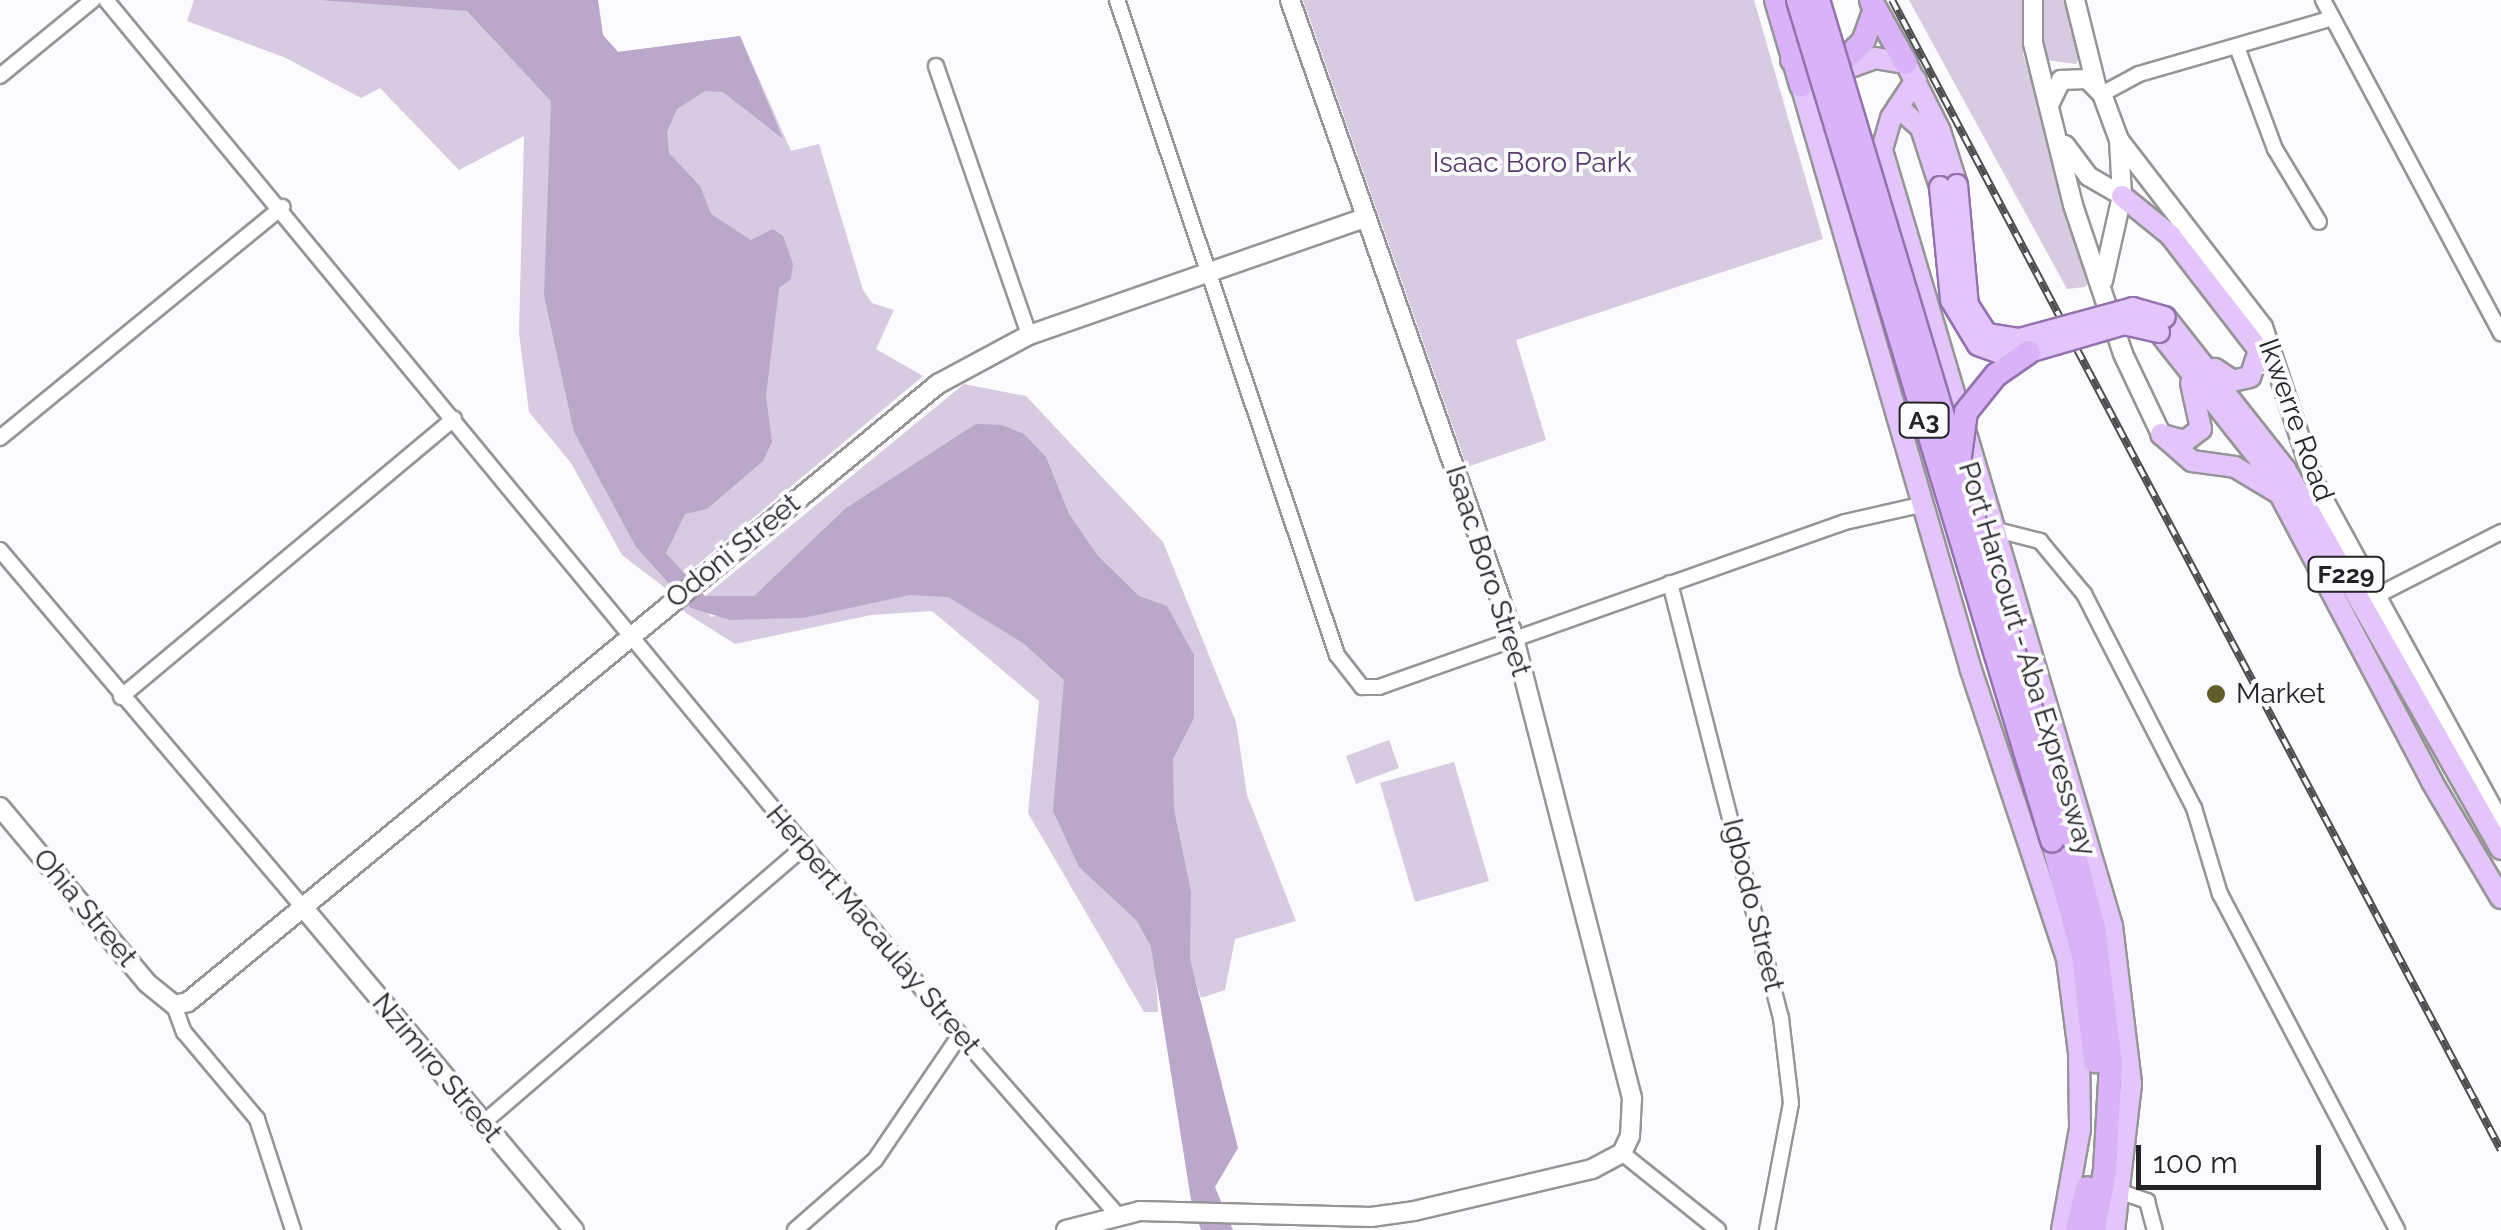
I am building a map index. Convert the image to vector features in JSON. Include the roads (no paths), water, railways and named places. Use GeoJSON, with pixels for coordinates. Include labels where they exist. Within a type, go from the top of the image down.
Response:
{"type":"FeatureCollection","features":[{"type":"Feature","properties":{"kind":"highway"},"geometry":{"type":"LineString","coordinates":[[1776,0],[1801,86]]}},
{"type":"Feature","properties":{"kind":"highway","name":"Port Harcourt - Aba Expressway"},"geometry":{"type":"LineString","coordinates":[[1798,0],[2060,837],[2094,927],[2109,1030],[2110,1119],[2094,1230]]}},
{"type":"Feature","properties":{"kind":"highway","name":"Port Harcourt - Aba Expressway"},"geometry":{"type":"LineString","coordinates":[[1818,0],[1970,485],[2060,837],[2084,956],[2095,1048],[2096,1124],[2077,1230]]}},
{"type":"Feature","properties":{"kind":"highway"},"geometry":{"type":"LineString","coordinates":[[1792,60],[1843,61],[1862,42],[1873,4]]}},
{"type":"Feature","properties":{"kind":"highway"},"geometry":{"type":"LineString","coordinates":[[1873,4],[1911,72]]}},
{"type":"Feature","properties":{"kind":"highway"},"geometry":{"type":"LineString","coordinates":[[1970,485],[1966,412],[1996,375],[2029,352]]}},
{"type":"Feature","properties":{"kind":"main road"},"geometry":{"type":"LineString","coordinates":[[1911,72],[1875,58],[1801,86],[1924,504],[2067,958],[2080,1129],[2062,1230]]}},
{"type":"Feature","properties":{"kind":"main road"},"geometry":{"type":"LineString","coordinates":[[1911,72],[1882,150],[1970,485],[1993,528],[2112,926],[2130,1040],[2114,1230]]}},
{"type":"Feature","properties":{"kind":"main road"},"geometry":{"type":"LineString","coordinates":[[1911,72],[1949,186],[1968,305],[1987,334],[2020,339],[2132,308],[2162,324]]}},
{"type":"Feature","properties":{"kind":"main road"},"geometry":{"type":"LineString","coordinates":[[1814,122],[1898,107]]}},
{"type":"Feature","properties":{"kind":"main road"},"geometry":{"type":"LineString","coordinates":[[1898,107],[1921,128],[1949,186],[1955,314],[1988,351],[2029,352],[2124,324],[2162,324]]}},
{"type":"Feature","properties":{"kind":"main road"},"geometry":{"type":"LineString","coordinates":[[2122,196],[2170,236],[2259,350],[2254,372],[2241,381],[2225,378],[2189,354]]}},
{"type":"Feature","properties":{"kind":"main road","name":"F229"},"geometry":{"type":"LineString","coordinates":[[2162,324],[2284,469],[2429,711],[2452,771],[2501,849]]}},
{"type":"Feature","properties":{"kind":"main road"},"geometry":{"type":"LineString","coordinates":[[2160,434],[2185,440],[2200,428],[2189,354]]}},
{"type":"Feature","properties":{"kind":"main road","name":"F229"},"geometry":{"type":"LineString","coordinates":[[2189,354],[2282,497]]}},
{"type":"Feature","properties":{"kind":"main road"},"geometry":{"type":"LineString","coordinates":[[2160,434],[2192,461],[2248,473],[2282,497]]}},
{"type":"Feature","properties":{"kind":"main road"},"geometry":{"type":"LineString","coordinates":[[1924,504],[1970,485]]}},
{"type":"Feature","properties":{"kind":"main road","name":"Ikwerre Road"},"geometry":{"type":"LineString","coordinates":[[2282,497],[2432,782],[2501,898]]}},
{"type":"Feature","properties":{"kind":"main road"},"geometry":{"type":"LineString","coordinates":[[2432,782],[2452,771]]}},
{"type":"Feature","properties":{"kind":"street"},"geometry":{"type":"LineString","coordinates":[[0,76],[93,0]]}},
{"type":"Feature","properties":{"kind":"street","name":"Herbert Macaulay Street"},"geometry":{"type":"LineString","coordinates":[[106,0],[282,207],[632,641],[960,1035],[1116,1213]]}},
{"type":"Feature","properties":{"kind":"street"},"geometry":{"type":"LineString","coordinates":[[1118,0],[1349,678],[1362,687],[1379,687],[1513,635],[1845,522],[1924,504]]}},
{"type":"Feature","properties":{"kind":"street","name":"Isaac Boro Street"},"geometry":{"type":"LineString","coordinates":[[1290,0],[1363,220],[1513,635],[1632,1098],[1630,1136],[1622,1153]]}},
{"type":"Feature","properties":{"kind":"street","name":"Ikwerre Road"},"geometry":{"type":"LineString","coordinates":[[2033,0],[2034,43],[2102,286],[2123,354],[2160,434]]}},
{"type":"Feature","properties":{"kind":"street","name":"Ikwerre Road"},"geometry":{"type":"LineString","coordinates":[[2075,0],[2089,61],[2120,140],[2263,328],[2316,486],[2429,711],[2501,824]]}},
{"type":"Feature","properties":{"kind":"street"},"geometry":{"type":"LineString","coordinates":[[2323,0],[2329,19],[2501,334]]}},
{"type":"Feature","properties":{"kind":"street"},"geometry":{"type":"LineString","coordinates":[[2049,104],[2068,76],[2099,90],[2139,74],[2329,19]]}},
{"type":"Feature","properties":{"kind":"street"},"geometry":{"type":"LineString","coordinates":[[2237,46],[2275,149],[2320,222]]}},
{"type":"Feature","properties":{"kind":"street"},"geometry":{"type":"LineString","coordinates":[[2089,61],[2104,74],[2139,74]]}},
{"type":"Feature","properties":{"kind":"street"},"geometry":{"type":"LineString","coordinates":[[936,66],[1029,335]]}},
{"type":"Feature","properties":{"kind":"street"},"geometry":{"type":"LineString","coordinates":[[2057,132],[2088,176],[2122,196]]}},
{"type":"Feature","properties":{"kind":"street","name":"Ikwerre Road"},"geometry":{"type":"LineString","coordinates":[[2102,286],[2122,196],[2120,140]]}},
{"type":"Feature","properties":{"kind":"street"},"geometry":{"type":"LineString","coordinates":[[0,438],[282,207]]}},
{"type":"Feature","properties":{"kind":"street","name":"Odoni Street"},"geometry":{"type":"LineString","coordinates":[[174,1004],[201,993],[302,906],[632,641],[671,602],[938,384],[1029,335],[1363,220]]}},
{"type":"Feature","properties":{"kind":"street"},"geometry":{"type":"LineString","coordinates":[[120,697],[454,419]]}},
{"type":"Feature","properties":{"kind":"street"},"geometry":{"type":"LineString","coordinates":[[1993,528],[2040,541],[2060,558],[2091,607],[2194,808],[2220,894],[2397,1230]]}},
{"type":"Feature","properties":{"kind":"street"},"geometry":{"type":"LineString","coordinates":[[2374,597],[2501,532]]}},
{"type":"Feature","properties":{"kind":"street"},"geometry":{"type":"LineString","coordinates":[[0,550],[120,697],[302,906]]}},
{"type":"Feature","properties":{"kind":"street","name":"Igbodo Street"},"geometry":{"type":"LineString","coordinates":[[1670,583],[1782,1018],[1792,1104],[1767,1230]]}},
{"type":"Feature","properties":{"kind":"street","name":"Ohia Street"},"geometry":{"type":"LineString","coordinates":[[0,807],[147,984],[174,1004]]}},
{"type":"Feature","properties":{"kind":"street"},"geometry":{"type":"LineString","coordinates":[[483,1124],[805,846]]}},
{"type":"Feature","properties":{"kind":"street","name":"Nzimiro Street"},"geometry":{"type":"LineString","coordinates":[[302,906],[574,1230]]}},
{"type":"Feature","properties":{"kind":"street"},"geometry":{"type":"LineString","coordinates":[[174,1004],[184,1032],[258,1119],[293,1230]]}},
{"type":"Feature","properties":{"kind":"street"},"geometry":{"type":"LineString","coordinates":[[794,1230],[874,1160],[960,1035]]}},
{"type":"Feature","properties":{"kind":"street"},"geometry":{"type":"LineString","coordinates":[[1066,1230],[1116,1213],[1224,1210],[1372,1217],[1414,1212],[1592,1170],[1622,1153],[1718,1230]]}},
{"type":"Feature","properties":{"kind":"street"},"geometry":{"type":"LineString","coordinates":[[2120,1192],[2152,1206],[2155,1230]]}},
{"type":"Feature","properties":{"kind":"railway"},"geometry":{"type":"LineString","coordinates":[[1892,0],[2501,1150]]}},
{"type":"Feature","properties":{"kind":"place","name":"Market"},"geometry":{"type":"Point","coordinates":[2216,694]}},
{"type":"Feature","properties":{"kind":"park label","name":"Isaac Boro Park"},"geometry":{"type":"Point","coordinates":[1532,163]}}]}
